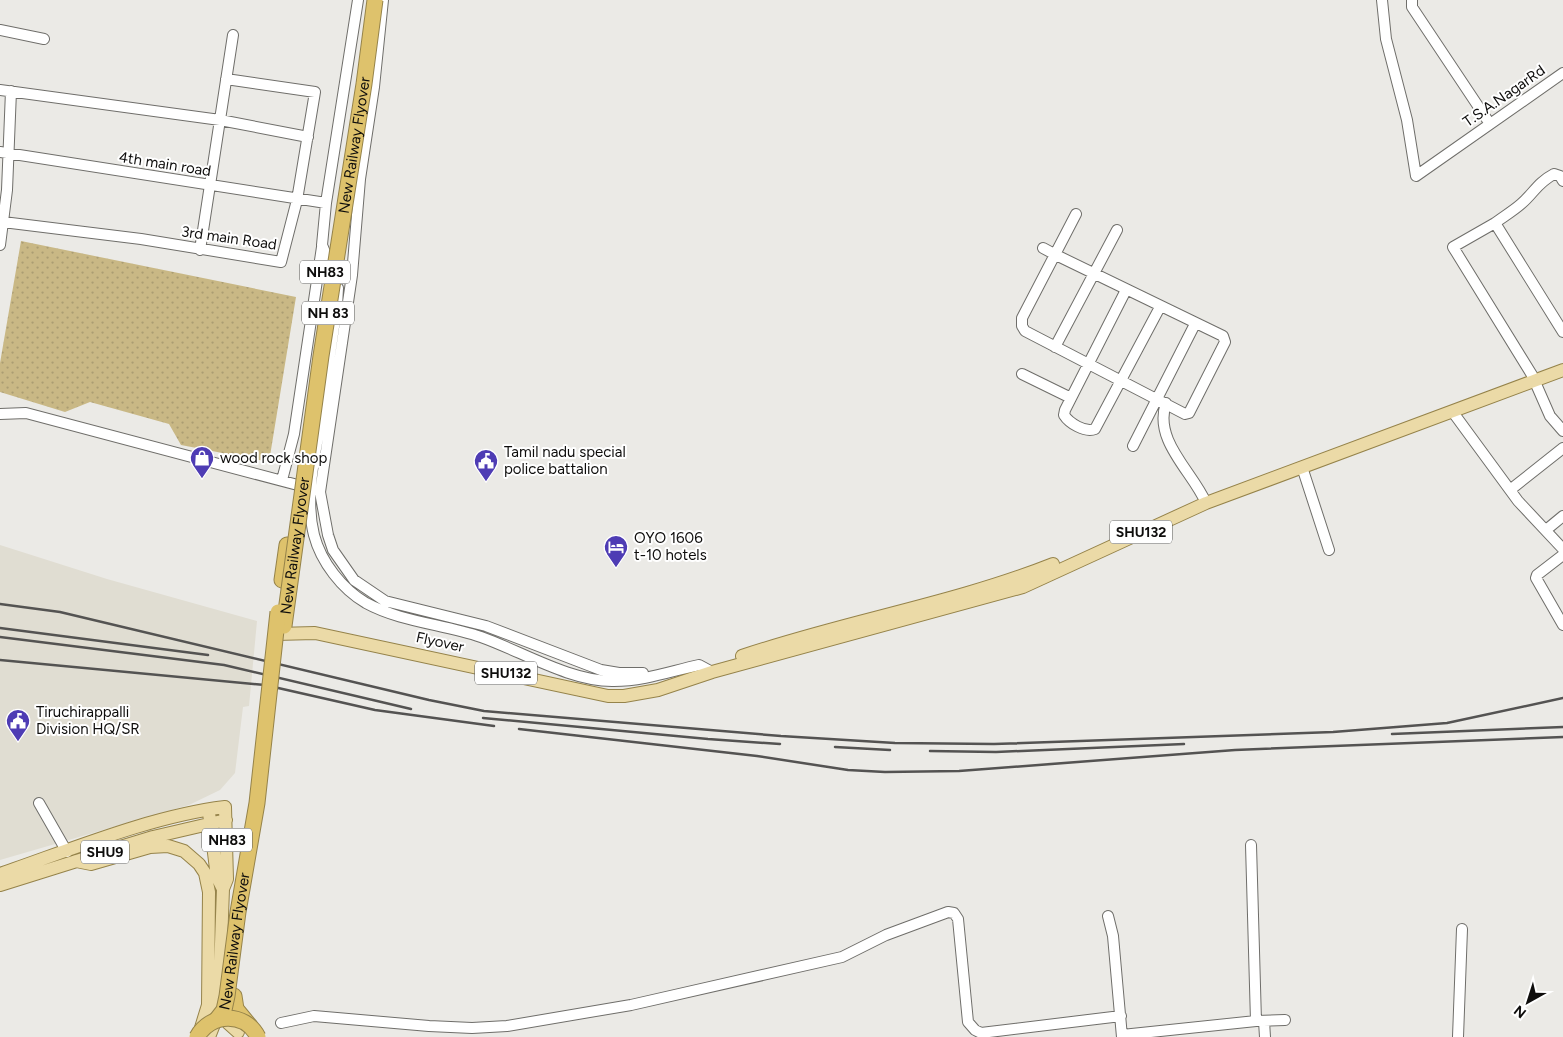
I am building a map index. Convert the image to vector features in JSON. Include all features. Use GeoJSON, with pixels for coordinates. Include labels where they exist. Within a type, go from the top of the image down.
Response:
{"type":"FeatureCollection","features":[{"type":"Feature","properties":{"kind":"highway","name":"New Railway Flyover"},"geometry":{"type":"LineString","coordinates":[[246,1034],[236,1010],[234,996],[263,797],[280,630],[282,580],[366,0]]}},
{"type":"Feature","properties":{"kind":"highway","name":"New Railway Flyover"},"geometry":{"type":"LineString","coordinates":[[217,1019],[224,1010],[227,996],[238,912],[257,803],[280,630],[364,84],[375,0]]}},
{"type":"Feature","properties":{"kind":"highway"},"geometry":{"type":"LineString","coordinates":[[204,1035],[217,1019],[234,1018],[246,1034]]}},
{"type":"Feature","properties":{"kind":"main road"},"geometry":{"type":"LineString","coordinates":[[1206,501],[1345,444],[1533,378],[1563,363]]}},
{"type":"Feature","properties":{"kind":"main road","name":"SHU132"},"geometry":{"type":"LineString","coordinates":[[1206,501],[1452,411],[1533,378],[1563,370]]}},
{"type":"Feature","properties":{"kind":"main road","name":"Flyover"},"geometry":{"type":"LineString","coordinates":[[280,630],[316,628],[381,640],[608,689],[640,689],[694,672],[710,670],[1023,587],[1206,501]]}},
{"type":"Feature","properties":{"kind":"main road","name":"NH83"},"geometry":{"type":"LineString","coordinates":[[208,808],[225,807],[227,879],[223,889]]}},
{"type":"Feature","properties":{"kind":"main road"},"geometry":{"type":"LineString","coordinates":[[204,1035],[218,1014],[223,889],[216,877],[208,808]]}},
{"type":"Feature","properties":{"kind":"main road","name":"SHU9"},"geometry":{"type":"LineString","coordinates":[[0,874],[145,826],[208,808]]}},
{"type":"Feature","properties":{"kind":"main road"},"geometry":{"type":"LineString","coordinates":[[210,822],[226,820]]}},
{"type":"Feature","properties":{"kind":"main road","name":"SHU9"},"geometry":{"type":"LineString","coordinates":[[0,885],[153,837],[210,822]]}},
{"type":"Feature","properties":{"kind":"main road"},"geometry":{"type":"LineString","coordinates":[[76,861],[91,864],[159,846],[176,847],[184,851],[199,864],[205,873],[209,892],[208,1005],[204,1035]]}},
{"type":"Feature","properties":{"kind":"main road"},"geometry":{"type":"LineString","coordinates":[[219,999],[223,1016],[246,1034]]}},
{"type":"Feature","properties":{"kind":"main road"},"geometry":{"type":"LineString","coordinates":[[204,1035],[224,1030],[246,1034]]}},
{"type":"Feature","properties":{"kind":"street"},"geometry":{"type":"LineString","coordinates":[[282,480],[294,434],[323,243],[326,203],[358,0]]}},
{"type":"Feature","properties":{"kind":"street"},"geometry":{"type":"LineString","coordinates":[[315,490],[352,275],[360,179],[374,87],[383,0]]}},
{"type":"Feature","properties":{"kind":"street","name":"T.S.A.NagarRd"},"geometry":{"type":"LineString","coordinates":[[1382,0],[1386,39],[1407,120],[1416,176],[1563,73]]}},
{"type":"Feature","properties":{"kind":"street"},"geometry":{"type":"LineString","coordinates":[[1412,0],[1412,7],[1490,124]]}},
{"type":"Feature","properties":{"kind":"street"},"geometry":{"type":"LineString","coordinates":[[0,30],[44,39]]}},
{"type":"Feature","properties":{"kind":"street"},"geometry":{"type":"LineString","coordinates":[[200,250],[233,35]]}},
{"type":"Feature","properties":{"kind":"street","name":"3rd main Road"},"geometry":{"type":"LineString","coordinates":[[2,218],[282,262],[297,200],[315,92],[226,79]]}},
{"type":"Feature","properties":{"kind":"street"},"geometry":{"type":"LineString","coordinates":[[0,90],[220,120],[308,137]]}},
{"type":"Feature","properties":{"kind":"street"},"geometry":{"type":"LineString","coordinates":[[0,245],[4,153],[11,91]]}},
{"type":"Feature","properties":{"kind":"street","name":"4th main road"},"geometry":{"type":"LineString","coordinates":[[4,153],[326,203]]}},
{"type":"Feature","properties":{"kind":"street"},"geometry":{"type":"LineString","coordinates":[[1563,181],[1560,176],[1554,174],[1546,178],[1532,190],[1522,203],[1494,223],[1453,247],[1533,378],[1550,416],[1563,431]]}},
{"type":"Feature","properties":{"kind":"street"},"geometry":{"type":"LineString","coordinates":[[1043,248],[1056,256],[1160,307],[1223,336],[1225,342],[1189,413],[1185,414],[1090,366],[1025,331],[1022,326],[1022,318],[1056,256],[1076,214]]}},
{"type":"Feature","properties":{"kind":"street"},"geometry":{"type":"LineString","coordinates":[[1494,223],[1563,332]]}},
{"type":"Feature","properties":{"kind":"street"},"geometry":{"type":"LineString","coordinates":[[1056,346],[1116,230]]}},
{"type":"Feature","properties":{"kind":"street"},"geometry":{"type":"LineString","coordinates":[[323,243],[326,242],[350,264],[352,275]]}},
{"type":"Feature","properties":{"kind":"street"},"geometry":{"type":"LineString","coordinates":[[323,243],[338,285],[315,490],[333,550],[354,580],[385,601],[486,626],[600,670],[635,673],[686,664],[694,672]]}},
{"type":"Feature","properties":{"kind":"street"},"geometry":{"type":"LineString","coordinates":[[1126,290],[1090,366],[1071,398],[1064,415],[1067,419],[1090,431],[1094,429],[1160,307]]}},
{"type":"Feature","properties":{"kind":"street"},"geometry":{"type":"LineString","coordinates":[[1133,446],[1161,401],[1195,324]]}},
{"type":"Feature","properties":{"kind":"street"},"geometry":{"type":"LineString","coordinates":[[1022,374],[1071,398]]}},
{"type":"Feature","properties":{"kind":"street"},"geometry":{"type":"LineString","coordinates":[[1161,401],[1166,435],[1206,501]]}},
{"type":"Feature","properties":{"kind":"street"},"geometry":{"type":"LineString","coordinates":[[1452,411],[1510,490],[1563,549]]}},
{"type":"Feature","properties":{"kind":"street"},"geometry":{"type":"LineString","coordinates":[[0,414],[26,413],[315,490]]}},
{"type":"Feature","properties":{"kind":"street"},"geometry":{"type":"LineString","coordinates":[[1510,490],[1563,448]]}},
{"type":"Feature","properties":{"kind":"street"},"geometry":{"type":"LineString","coordinates":[[1302,467],[1329,550]]}},
{"type":"Feature","properties":{"kind":"street"},"geometry":{"type":"LineString","coordinates":[[1546,530],[1563,516]]}},
{"type":"Feature","properties":{"kind":"street"},"geometry":{"type":"LineString","coordinates":[[1563,554],[1537,575],[1536,578],[1563,625]]}},
{"type":"Feature","properties":{"kind":"street"},"geometry":{"type":"LineString","coordinates":[[39,803],[66,852]]}},
{"type":"Feature","properties":{"kind":"street"},"geometry":{"type":"LineString","coordinates":[[1251,845],[1260,1021],[1265,1037]]}},
{"type":"Feature","properties":{"kind":"street"},"geometry":{"type":"LineString","coordinates":[[281,1023],[314,1016],[472,1028],[526,1022],[631,1005],[842,957],[886,935],[948,912],[954,913],[958,919],[968,1022],[975,1030],[981,1033],[1121,1016]]}},
{"type":"Feature","properties":{"kind":"street"},"geometry":{"type":"LineString","coordinates":[[1108,916],[1114,936],[1122,1036],[1285,1020]]}},
{"type":"Feature","properties":{"kind":"street"},"geometry":{"type":"LineString","coordinates":[[1458,1037],[1462,929]]}},
{"type":"Feature","properties":{"kind":"shaded area"},"geometry":{"type":"Polygon","coordinates":[[[21,241],[296,297],[269,462],[181,445],[169,424],[90,402],[65,412],[0,392],[0,363],[21,241]]]}},
{"type":"Feature","properties":{"kind":"shaded area"},"geometry":{"type":"Polygon","coordinates":[[[0,545],[107,579],[257,621],[249,706],[243,707],[235,773],[220,790],[189,805],[0,860],[0,545]]]}},
{"type":"Feature","properties":{"kind":"railway"},"geometry":{"type":"LineString","coordinates":[[0,604],[60,612],[429,700],[484,711],[781,736],[895,743],[994,744],[1333,732],[1447,723],[1563,698]]}},
{"type":"Feature","properties":{"kind":"railway"},"geometry":{"type":"LineString","coordinates":[[0,628],[208,655]]}},
{"type":"Feature","properties":{"kind":"railway"},"geometry":{"type":"LineString","coordinates":[[0,637],[224,665],[411,709]]}},
{"type":"Feature","properties":{"kind":"railway"},"geometry":{"type":"LineString","coordinates":[[0,660],[265,685],[375,710],[494,726]]}},
{"type":"Feature","properties":{"kind":"railway"},"geometry":{"type":"LineString","coordinates":[[483,718],[780,744]]}},
{"type":"Feature","properties":{"kind":"railway"},"geometry":{"type":"LineString","coordinates":[[1392,734],[1563,727]]}},
{"type":"Feature","properties":{"kind":"railway"},"geometry":{"type":"LineString","coordinates":[[519,729],[757,756],[848,770],[885,772],[959,771],[1235,750],[1563,737]]}},
{"type":"Feature","properties":{"kind":"railway"},"geometry":{"type":"LineString","coordinates":[[930,751],[996,752],[1184,744]]}},
{"type":"Feature","properties":{"kind":"railway"},"geometry":{"type":"LineString","coordinates":[[835,747],[890,750]]}},
{"type":"Feature","properties":{"kind":"place","name":"wood rock shop"},"geometry":{"type":"Point","coordinates":[202,479]}},
{"type":"Feature","properties":{"kind":"place","name":"Tamil nadu special police battalion"},"geometry":{"type":"Point","coordinates":[486,482]}},
{"type":"Feature","properties":{"kind":"place","name":"OYO 1606 t-10 hotels"},"geometry":{"type":"Point","coordinates":[616,568]}},
{"type":"Feature","properties":{"kind":"place","name":"Tiruchirappalli Division HQ/SR"},"geometry":{"type":"Point","coordinates":[18,742]}}]}
